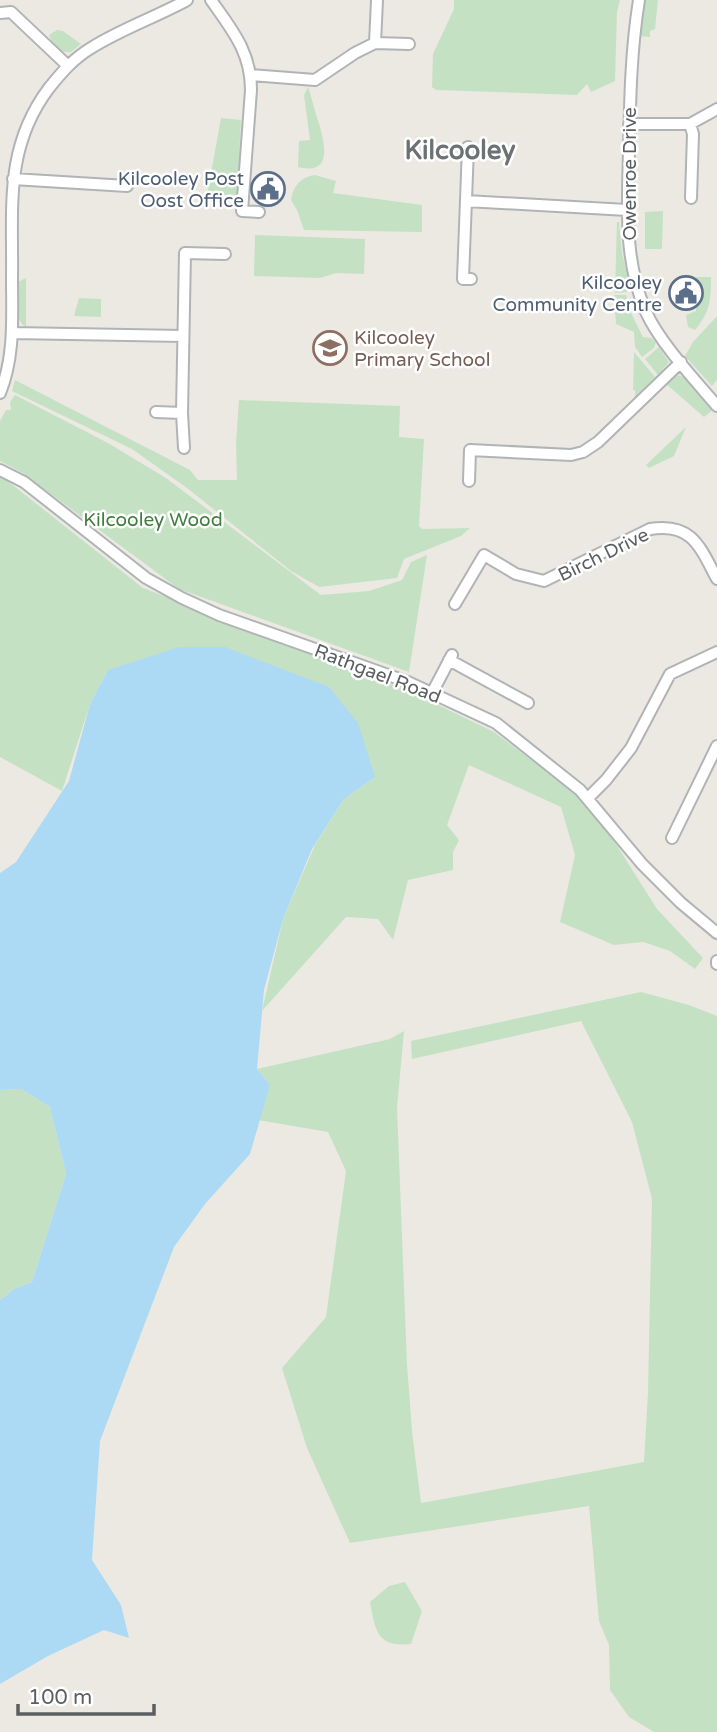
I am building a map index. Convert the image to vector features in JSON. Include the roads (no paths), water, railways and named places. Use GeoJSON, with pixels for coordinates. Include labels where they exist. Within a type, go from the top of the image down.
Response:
{"type":"FeatureCollection","features":[{"type":"Feature","properties":{"kind":"street"},"geometry":{"type":"LineString","coordinates":[[0,393],[7,373],[13,333],[13,179],[18,146],[38,103],[67,65],[93,47],[187,0]]}},
{"type":"Feature","properties":{"kind":"street"},"geometry":{"type":"LineString","coordinates":[[211,0],[246,55],[251,75],[242,211],[259,212]]}},
{"type":"Feature","properties":{"kind":"street"},"geometry":{"type":"LineString","coordinates":[[375,43],[377,0]]}},
{"type":"Feature","properties":{"kind":"street","name":"Owenroe Drive"},"geometry":{"type":"LineString","coordinates":[[639,0],[632,49],[629,124],[629,256],[645,310],[663,341],[717,406]]}},
{"type":"Feature","properties":{"kind":"street"},"geometry":{"type":"LineString","coordinates":[[0,13],[11,12],[67,65]]}},
{"type":"Feature","properties":{"kind":"street"},"geometry":{"type":"LineString","coordinates":[[251,75],[315,80],[375,43],[409,44]]}},
{"type":"Feature","properties":{"kind":"street"},"geometry":{"type":"LineString","coordinates":[[629,124],[690,124],[717,109]]}},
{"type":"Feature","properties":{"kind":"street"},"geometry":{"type":"LineString","coordinates":[[690,124],[693,134],[691,198]]}},
{"type":"Feature","properties":{"kind":"street"},"geometry":{"type":"LineString","coordinates":[[468,147],[463,279],[471,279]]}},
{"type":"Feature","properties":{"kind":"street"},"geometry":{"type":"LineString","coordinates":[[13,179],[127,186]]}},
{"type":"Feature","properties":{"kind":"street"},"geometry":{"type":"LineString","coordinates":[[466,201],[627,210]]}},
{"type":"Feature","properties":{"kind":"street"},"geometry":{"type":"LineString","coordinates":[[184,448],[182,413],[185,253],[225,254]]}},
{"type":"Feature","properties":{"kind":"street"},"geometry":{"type":"LineString","coordinates":[[0,285],[12,285]]}},
{"type":"Feature","properties":{"kind":"street"},"geometry":{"type":"LineString","coordinates":[[13,333],[183,336]]}},
{"type":"Feature","properties":{"kind":"street"},"geometry":{"type":"LineString","coordinates":[[469,481],[470,450],[571,455],[590,448],[681,362]]}},
{"type":"Feature","properties":{"kind":"street"},"geometry":{"type":"LineString","coordinates":[[156,412],[182,413]]}},
{"type":"Feature","properties":{"kind":"street","name":"Rathgael Road"},"geometry":{"type":"LineString","coordinates":[[0,470],[24,482],[146,578],[182,598],[219,615],[387,674],[496,723],[588,798],[642,864],[681,903],[717,933]]}},
{"type":"Feature","properties":{"kind":"street","name":"Birch Drive"},"geometry":{"type":"LineString","coordinates":[[456,604],[484,555],[516,574],[544,582],[650,529],[662,527],[682,530],[694,540],[717,579]]}},
{"type":"Feature","properties":{"kind":"street"},"geometry":{"type":"LineString","coordinates":[[588,798],[631,748],[670,674],[716,655]]}},
{"type":"Feature","properties":{"kind":"street"},"geometry":{"type":"LineString","coordinates":[[432,693],[451,657],[527,703]]}},
{"type":"Feature","properties":{"kind":"street"},"geometry":{"type":"LineString","coordinates":[[679,833],[717,746]]}},
{"type":"Feature","properties":{"kind":"water"},"geometry":{"type":"Polygon","coordinates":[[[179,647],[225,647],[329,687],[358,723],[375,777],[344,799],[312,849],[283,919],[264,990],[257,1069],[270,1085],[250,1154],[205,1204],[174,1247],[100,1441],[92,1560],[121,1605],[129,1638],[104,1630],[48,1656],[0,1684],[0,1300],[14,1289],[32,1282],[66,1174],[50,1107],[21,1089],[0,1090],[0,873],[16,862],[69,781],[90,704],[108,670],[179,647]]]}},
{"type":"Feature","properties":{"kind":"place","name":"Kilcooley Post Oost Office"},"geometry":{"type":"Point","coordinates":[268,189]}},
{"type":"Feature","properties":{"kind":"place","name":"Kilcooley Community Centre"},"geometry":{"type":"Point","coordinates":[686,293]}},
{"type":"Feature","properties":{"kind":"place","name":"Kilcooley Primary School"},"geometry":{"type":"Point","coordinates":[330,348]}},
{"type":"Feature","properties":{"kind":"district","name":"Kilcooley"},"geometry":{"type":"Point","coordinates":[460,150]}},
{"type":"Feature","properties":{"kind":"park label","name":"Kilcooley Wood"},"geometry":{"type":"Point","coordinates":[153,519]}}]}
